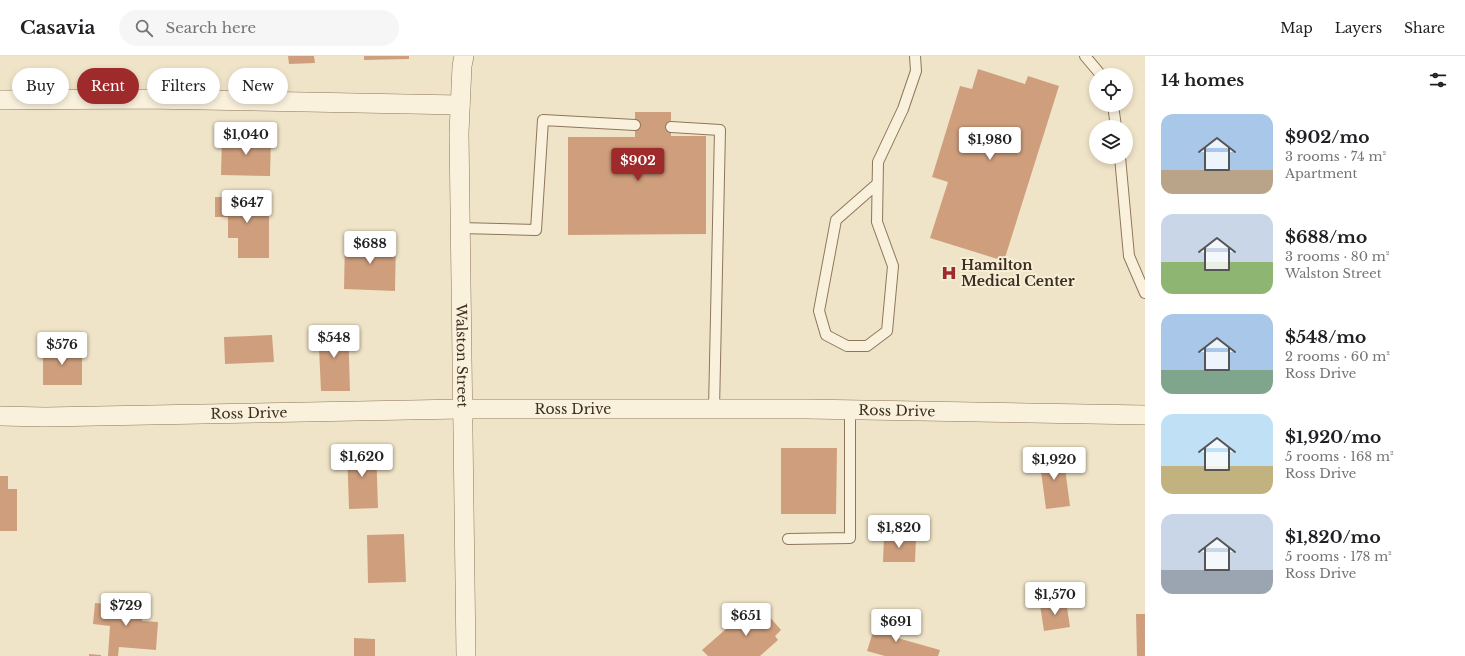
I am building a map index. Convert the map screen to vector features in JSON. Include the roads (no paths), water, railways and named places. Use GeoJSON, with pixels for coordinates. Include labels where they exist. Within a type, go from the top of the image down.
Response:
{"type":"FeatureCollection","features":[{"type":"Feature","properties":{"kind":"street","name":"Walston Street"},"geometry":{"type":"LineString","coordinates":[[464,56],[460,104],[460,228],[461,409],[466,656]]}},
{"type":"Feature","properties":{"kind":"street"},"geometry":{"type":"LineString","coordinates":[[0,100],[147,99],[460,104]]}},
{"type":"Feature","properties":{"kind":"street","name":"Ross Drive"},"geometry":{"type":"LineString","coordinates":[[0,416],[461,409],[850,410],[1145,415]]}},
{"type":"Feature","properties":{"kind":"lane"},"geometry":{"type":"LineString","coordinates":[[877,184],[836,220],[819,311],[826,335],[847,346],[867,346],[887,331],[893,266],[877,222],[878,162],[903,108],[916,71],[915,56]]}},
{"type":"Feature","properties":{"kind":"lane"},"geometry":{"type":"LineString","coordinates":[[1085,56],[1095,68]]}},
{"type":"Feature","properties":{"kind":"lane"},"geometry":{"type":"LineString","coordinates":[[460,228],[536,230],[544,120],[635,125]]}},
{"type":"Feature","properties":{"kind":"lane"},"geometry":{"type":"LineString","coordinates":[[671,127],[720,130],[714,410]]}},
{"type":"Feature","properties":{"kind":"lane"},"geometry":{"type":"LineString","coordinates":[[1121,164],[1129,256],[1145,293]]}},
{"type":"Feature","properties":{"kind":"lane"},"geometry":{"type":"LineString","coordinates":[[788,538],[850,538],[850,410]]}},
{"type":"Feature","properties":{"kind":"place","name":"Hamilton Medical Center"},"geometry":{"type":"Point","coordinates":[949,273]}}]}
